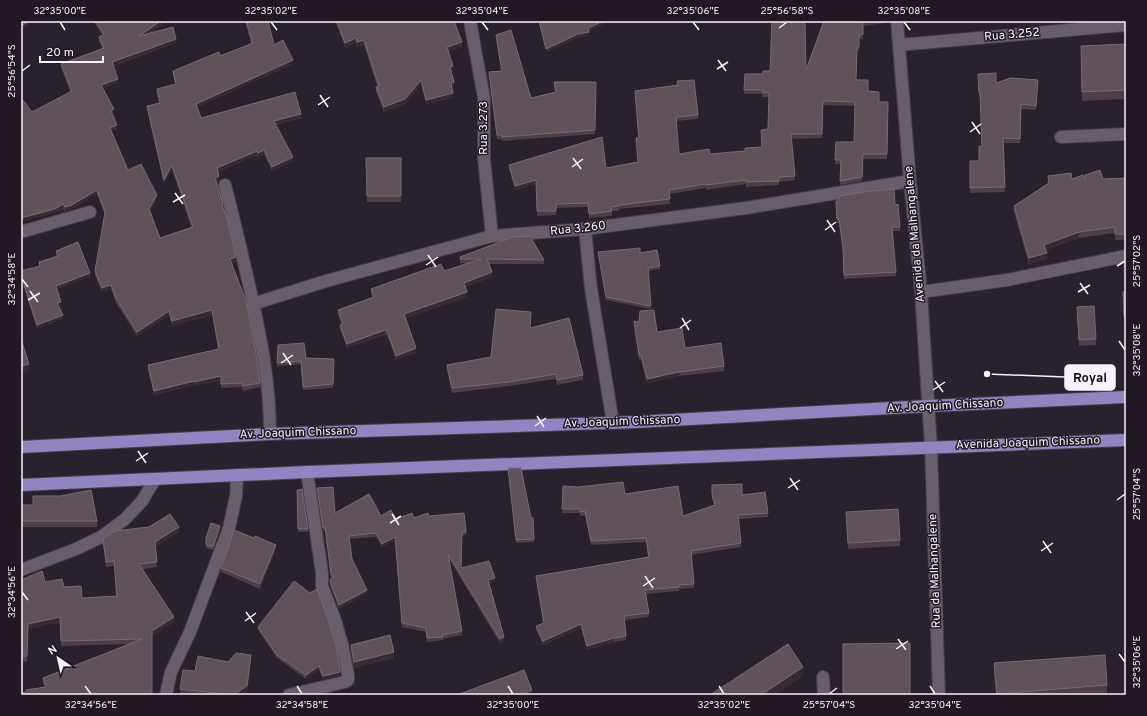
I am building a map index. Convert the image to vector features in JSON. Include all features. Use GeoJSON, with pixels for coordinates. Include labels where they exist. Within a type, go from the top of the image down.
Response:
{"type":"FeatureCollection","features":[{"type":"Feature","properties":{"kind":"main road","name":"Av. Joaquim Chissano"},"geometry":{"type":"LineString","coordinates":[[21,447],[270,434],[613,423],[1126,397]]}},
{"type":"Feature","properties":{"kind":"main road","name":"Avenida Joaquim Chissano"},"geometry":{"type":"LineString","coordinates":[[931,447],[1126,440]]}},
{"type":"Feature","properties":{"kind":"main road"},"geometry":{"type":"LineString","coordinates":[[21,485],[931,447]]}},
{"type":"Feature","properties":{"kind":"street","name":"Rua 3.273"},"geometry":{"type":"LineString","coordinates":[[470,21],[484,98],[484,159],[492,236]]}},
{"type":"Feature","properties":{"kind":"street","name":"Avenida da Malhangalene"},"geometry":{"type":"LineString","coordinates":[[897,21],[921,292],[931,447]]}},
{"type":"Feature","properties":{"kind":"street","name":"Rua 3.252"},"geometry":{"type":"LineString","coordinates":[[899,45],[1126,25]]}},
{"type":"Feature","properties":{"kind":"street"},"geometry":{"type":"LineString","coordinates":[[1061,137],[1126,134]]}},
{"type":"Feature","properties":{"kind":"street","name":"Rua 3.260"},"geometry":{"type":"LineString","coordinates":[[253,304],[326,281],[492,236],[584,229],[746,208],[910,181]]}},
{"type":"Feature","properties":{"kind":"street"},"geometry":{"type":"LineString","coordinates":[[225,185],[260,333],[270,415],[270,434]]}},
{"type":"Feature","properties":{"kind":"street"},"geometry":{"type":"LineString","coordinates":[[21,232],[90,212]]}},
{"type":"Feature","properties":{"kind":"street"},"geometry":{"type":"LineString","coordinates":[[584,229],[591,289],[613,423]]}},
{"type":"Feature","properties":{"kind":"street"},"geometry":{"type":"LineString","coordinates":[[921,292],[1007,280],[1126,256]]}},
{"type":"Feature","properties":{"kind":"street","name":"Rua da Malhangalene"},"geometry":{"type":"LineString","coordinates":[[931,447],[939,695]]}},
{"type":"Feature","properties":{"kind":"street"},"geometry":{"type":"LineString","coordinates":[[289,695],[348,680],[343,648],[335,620],[322,586],[322,573],[307,472]]}},
{"type":"Feature","properties":{"kind":"street"},"geometry":{"type":"LineString","coordinates":[[166,695],[171,672],[190,632],[229,528],[236,496],[237,475]]}},
{"type":"Feature","properties":{"kind":"street"},"geometry":{"type":"LineString","coordinates":[[21,570],[76,549],[101,536],[125,519],[142,501],[155,479]]}},
{"type":"Feature","properties":{"kind":"street"},"geometry":{"type":"LineString","coordinates":[[823,677],[824,695]]}},
{"type":"Feature","properties":{"kind":"building"},"geometry":{"type":"Polygon","coordinates":[[[21,21],[29,21],[21,26],[21,21]]]}},
{"type":"Feature","properties":{"kind":"building"},"geometry":{"type":"Polygon","coordinates":[[[95,21],[161,21],[139,36],[173,27],[176,39],[112,62],[118,79],[101,85],[114,109],[111,111],[117,125],[110,128],[128,170],[141,164],[157,195],[149,209],[160,238],[193,227],[172,165],[164,180],[147,106],[160,103],[157,89],[176,84],[173,71],[219,52],[220,56],[253,43],[246,21],[268,21],[274,45],[283,40],[293,60],[196,104],[201,118],[295,92],[301,114],[274,121],[293,157],[272,167],[264,150],[258,153],[257,151],[217,168],[219,176],[215,178],[227,218],[236,257],[230,259],[247,304],[260,383],[243,386],[242,383],[221,384],[221,376],[154,391],[148,365],[219,349],[212,310],[172,321],[169,311],[137,332],[116,298],[111,285],[102,288],[95,271],[105,212],[97,190],[70,206],[65,207],[63,204],[55,209],[21,218],[21,99],[32,112],[72,91],[61,64],[104,48],[99,37],[104,34],[95,21]]]}},
{"type":"Feature","properties":{"kind":"building"},"geometry":{"type":"Polygon","coordinates":[[[337,21],[454,21],[462,42],[447,47],[453,66],[450,67],[454,82],[451,83],[453,93],[426,100],[421,80],[405,99],[384,107],[376,87],[379,86],[364,40],[357,42],[356,38],[345,43],[337,21]]]}},
{"type":"Feature","properties":{"kind":"building"},"geometry":{"type":"Polygon","coordinates":[[[539,21],[603,21],[588,28],[589,32],[578,34],[546,49],[539,21]]]}},
{"type":"Feature","properties":{"kind":"building"},"geometry":{"type":"Polygon","coordinates":[[[772,21],[805,21],[806,70],[824,21],[863,21],[863,34],[859,35],[859,47],[857,47],[856,80],[868,80],[868,91],[879,92],[879,102],[888,102],[887,154],[863,154],[862,177],[840,181],[841,160],[835,160],[836,142],[854,142],[855,102],[823,101],[822,134],[791,134],[795,176],[779,177],[779,181],[746,182],[746,180],[669,190],[670,199],[619,205],[612,207],[612,211],[589,214],[588,203],[556,204],[556,211],[537,211],[536,180],[515,186],[509,165],[602,137],[606,168],[638,162],[636,138],[639,138],[635,91],[678,85],[677,81],[694,80],[698,115],[676,117],[679,154],[709,149],[710,154],[745,151],[745,148],[762,147],[761,130],[768,129],[769,93],[762,92],[763,90],[744,90],[745,74],[763,74],[763,71],[770,71],[772,21]]]}},
{"type":"Feature","properties":{"kind":"building"},"geometry":{"type":"Polygon","coordinates":[[[511,30],[531,98],[556,92],[554,82],[596,82],[595,130],[502,137],[502,135],[497,135],[489,72],[502,71],[496,35],[511,30]]]}},
{"type":"Feature","properties":{"kind":"building"},"geometry":{"type":"Polygon","coordinates":[[[1126,44],[1126,90],[1082,92],[1081,46],[1126,44]]]}},
{"type":"Feature","properties":{"kind":"building"},"geometry":{"type":"Polygon","coordinates":[[[996,73],[996,83],[1011,78],[1038,80],[1036,106],[1021,104],[1020,139],[1003,138],[1005,187],[970,188],[970,161],[979,161],[979,146],[982,146],[978,74],[996,73]]]}},
{"type":"Feature","properties":{"kind":"building"},"geometry":{"type":"Polygon","coordinates":[[[366,158],[401,158],[401,196],[367,196],[366,158]]]}},
{"type":"Feature","properties":{"kind":"building"},"geometry":{"type":"Polygon","coordinates":[[[1100,170],[1103,179],[1126,178],[1126,234],[1115,234],[1115,227],[1079,232],[1044,245],[1047,253],[1029,258],[1014,206],[1049,183],[1048,176],[1071,173],[1072,179],[1083,175],[1085,180],[1085,175],[1100,170]]]}},
{"type":"Feature","properties":{"kind":"building"},"geometry":{"type":"Polygon","coordinates":[[[894,189],[895,205],[898,204],[900,227],[892,227],[896,272],[844,275],[843,248],[839,219],[837,219],[836,201],[839,201],[839,196],[894,189]]]}},
{"type":"Feature","properties":{"kind":"building"},"geometry":{"type":"Polygon","coordinates":[[[530,236],[544,260],[487,259],[492,272],[464,283],[467,292],[404,314],[416,348],[396,356],[387,330],[347,344],[340,325],[343,324],[338,310],[374,297],[371,289],[441,264],[444,271],[481,259],[460,259],[460,257],[513,237],[530,236]]]}},
{"type":"Feature","properties":{"kind":"building"},"geometry":{"type":"Polygon","coordinates":[[[78,242],[90,273],[56,286],[61,302],[57,303],[63,315],[37,325],[21,271],[40,266],[39,262],[58,256],[56,251],[78,242]]]}},
{"type":"Feature","properties":{"kind":"building"},"geometry":{"type":"Polygon","coordinates":[[[640,248],[640,253],[657,250],[660,266],[648,268],[651,306],[606,297],[598,252],[640,248]]]}},
{"type":"Feature","properties":{"kind":"building"},"geometry":{"type":"Polygon","coordinates":[[[1126,291],[1126,316],[1124,316],[1123,292],[1126,291]]]}},
{"type":"Feature","properties":{"kind":"building"},"geometry":{"type":"Polygon","coordinates":[[[1094,306],[1096,339],[1079,340],[1077,307],[1094,306]]]}},
{"type":"Feature","properties":{"kind":"building"},"geometry":{"type":"Polygon","coordinates":[[[496,309],[531,312],[530,328],[569,318],[583,375],[557,380],[556,374],[509,382],[452,388],[447,365],[491,357],[496,309]]]}},
{"type":"Feature","properties":{"kind":"building"},"geometry":{"type":"Polygon","coordinates":[[[654,310],[657,332],[682,328],[685,348],[721,343],[724,366],[679,372],[647,379],[641,355],[639,355],[634,321],[639,322],[640,311],[654,310]]]}},
{"type":"Feature","properties":{"kind":"building"},"geometry":{"type":"Polygon","coordinates":[[[21,339],[29,364],[21,366],[21,339]]]}},
{"type":"Feature","properties":{"kind":"building"},"geometry":{"type":"Polygon","coordinates":[[[304,343],[306,358],[334,359],[333,384],[303,387],[301,361],[277,363],[278,345],[304,343]]]}},
{"type":"Feature","properties":{"kind":"building"},"geometry":{"type":"Polygon","coordinates":[[[508,468],[521,468],[531,518],[533,518],[534,539],[516,540],[508,468]]]}},
{"type":"Feature","properties":{"kind":"building"},"geometry":{"type":"Polygon","coordinates":[[[623,482],[625,494],[678,486],[683,516],[715,505],[712,494],[712,485],[742,484],[742,495],[765,492],[768,513],[738,515],[741,543],[691,551],[694,584],[645,590],[649,613],[624,616],[626,636],[587,646],[581,624],[543,641],[536,626],[544,623],[536,576],[649,557],[646,538],[591,541],[585,511],[580,512],[580,509],[562,509],[563,486],[578,487],[623,482]]]}},
{"type":"Feature","properties":{"kind":"building"},"geometry":{"type":"Polygon","coordinates":[[[333,487],[335,513],[369,494],[381,516],[391,510],[396,519],[412,513],[414,518],[428,513],[429,516],[464,513],[466,532],[462,532],[461,568],[489,561],[495,578],[488,580],[504,637],[500,639],[448,554],[462,631],[442,635],[443,637],[427,638],[426,628],[402,623],[395,537],[382,544],[376,533],[349,536],[352,559],[367,590],[339,605],[330,581],[333,577],[331,574],[325,527],[323,528],[317,488],[333,487]]]}},
{"type":"Feature","properties":{"kind":"building"},"geometry":{"type":"Polygon","coordinates":[[[302,489],[308,529],[298,529],[297,490],[302,489]]]}},
{"type":"Feature","properties":{"kind":"building"},"geometry":{"type":"Polygon","coordinates":[[[91,490],[97,521],[21,521],[21,505],[33,505],[33,496],[60,496],[91,490]]]}},
{"type":"Feature","properties":{"kind":"building"},"geometry":{"type":"Polygon","coordinates":[[[898,509],[900,540],[848,543],[846,512],[898,509]]]}},
{"type":"Feature","properties":{"kind":"building"},"geometry":{"type":"Polygon","coordinates":[[[170,514],[179,527],[155,542],[157,562],[139,564],[174,617],[152,631],[152,695],[21,695],[21,693],[26,692],[26,690],[46,687],[43,678],[142,639],[61,641],[60,617],[28,624],[27,656],[21,656],[21,580],[42,571],[45,582],[62,579],[64,587],[81,586],[82,598],[117,596],[114,561],[106,562],[103,539],[115,531],[149,527],[170,514]]]}},
{"type":"Feature","properties":{"kind":"building"},"geometry":{"type":"Polygon","coordinates":[[[211,523],[220,526],[213,547],[206,545],[206,538],[211,523]]]}},
{"type":"Feature","properties":{"kind":"building"},"geometry":{"type":"Polygon","coordinates":[[[234,530],[254,538],[255,536],[276,545],[260,584],[221,568],[234,530]]]}},
{"type":"Feature","properties":{"kind":"building"},"geometry":{"type":"Polygon","coordinates":[[[294,581],[310,593],[317,589],[336,646],[340,672],[323,676],[319,666],[306,675],[277,655],[258,627],[294,581]]]}},
{"type":"Feature","properties":{"kind":"building"},"geometry":{"type":"Polygon","coordinates":[[[390,635],[394,652],[354,662],[351,645],[390,635]]]}},
{"type":"Feature","properties":{"kind":"building"},"geometry":{"type":"Polygon","coordinates":[[[910,643],[910,695],[843,695],[843,644],[910,643]]]}},
{"type":"Feature","properties":{"kind":"building"},"geometry":{"type":"Polygon","coordinates":[[[788,644],[803,667],[761,695],[710,695],[788,644]]]}},
{"type":"Feature","properties":{"kind":"building"},"geometry":{"type":"Polygon","coordinates":[[[236,653],[251,655],[247,686],[233,695],[180,689],[183,670],[195,671],[198,656],[228,662],[236,653]]]}},
{"type":"Feature","properties":{"kind":"building"},"geometry":{"type":"Polygon","coordinates":[[[1105,655],[1107,685],[997,694],[994,663],[1105,655]]]}},
{"type":"Feature","properties":{"kind":"building"},"geometry":{"type":"Polygon","coordinates":[[[524,670],[532,690],[521,695],[457,695],[524,670]]]}},
{"type":"Feature","properties":{"kind":"place","name":"Royal"},"geometry":{"type":"Point","coordinates":[987,374]}}]}
